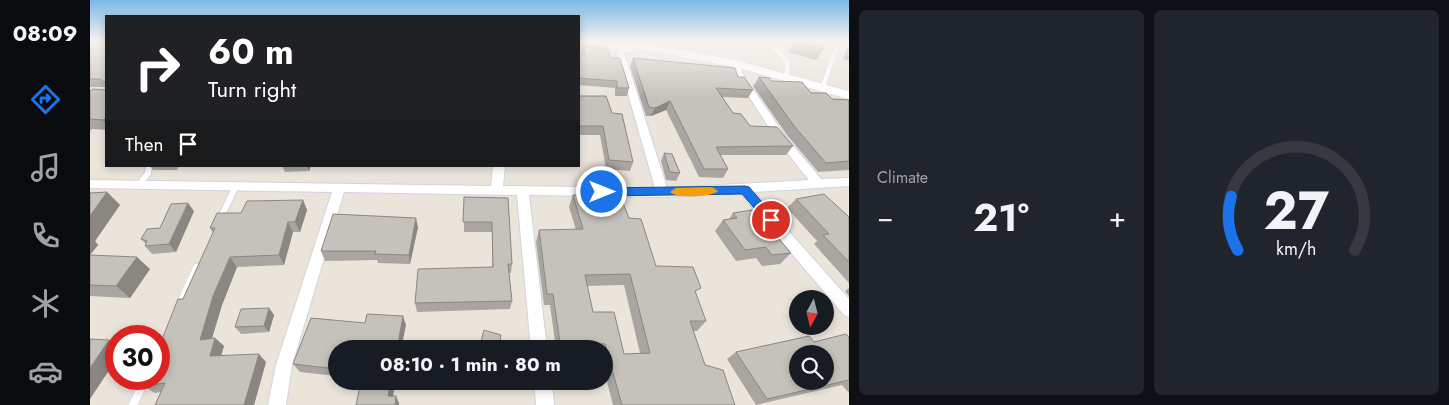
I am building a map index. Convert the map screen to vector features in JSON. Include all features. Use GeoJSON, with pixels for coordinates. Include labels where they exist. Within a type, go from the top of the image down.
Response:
{"type":"FeatureCollection","features":[{"type":"Feature","properties":{"kind":"main road"},"geometry":{"type":"LineString","coordinates":[[684,60],[736,64]]}},
{"type":"Feature","properties":{"kind":"main road"},"geometry":{"type":"LineString","coordinates":[[709,60],[736,64]]}},
{"type":"Feature","properties":{"kind":"main road"},"geometry":{"type":"LineString","coordinates":[[724,60],[849,94]]}},
{"type":"Feature","properties":{"kind":"street"},"geometry":{"type":"LineString","coordinates":[[623,60],[662,193]]}},
{"type":"Feature","properties":{"kind":"street"},"geometry":{"type":"LineString","coordinates":[[736,64],[738,73],[781,138],[817,182]]}},
{"type":"Feature","properties":{"kind":"street"},"geometry":{"type":"LineString","coordinates":[[497,190],[499,167]]}},
{"type":"Feature","properties":{"kind":"street"},"geometry":{"type":"LineString","coordinates":[[90,184],[662,193],[745,190],[817,182],[849,182]]}},
{"type":"Feature","properties":{"kind":"street"},"geometry":{"type":"LineString","coordinates":[[277,405],[284,366],[340,187]]}},
{"type":"Feature","properties":{"kind":"street"},"geometry":{"type":"LineString","coordinates":[[745,190],[849,310]]}},
{"type":"Feature","properties":{"kind":"street"},"geometry":{"type":"LineString","coordinates":[[523,192],[538,340]]}},
{"type":"Feature","properties":{"kind":"street"},"geometry":{"type":"LineString","coordinates":[[544,390],[545,405]]}},
{"type":"Feature","properties":{"kind":"lane"},"geometry":{"type":"LineString","coordinates":[[786,60],[790,67],[787,77]]}},
{"type":"Feature","properties":{"kind":"lane"},"geometry":{"type":"LineString","coordinates":[[823,87],[832,60]]}},
{"type":"Feature","properties":{"kind":"lane"},"geometry":{"type":"LineString","coordinates":[[139,184],[148,172],[149,167]]}},
{"type":"Feature","properties":{"kind":"lane"},"geometry":{"type":"LineString","coordinates":[[215,230],[236,186]]}},
{"type":"Feature","properties":{"kind":"lane"},"geometry":{"type":"LineString","coordinates":[[174,316],[202,256]]}},
{"type":"Feature","properties":{"kind":"lane"},"geometry":{"type":"LineString","coordinates":[[133,405],[140,390]]}},
{"type":"Feature","properties":{"kind":"building"},"geometry":{"type":"Polygon","coordinates":[[[90,60],[105,60],[105,81],[90,79],[90,60]]]}},
{"type":"Feature","properties":{"kind":"building"},"geometry":{"type":"Polygon","coordinates":[[[580,60],[621,60],[629,88],[617,88],[617,81],[580,78],[580,60]]]}},
{"type":"Feature","properties":{"kind":"building"},"geometry":{"type":"Polygon","coordinates":[[[634,60],[735,68],[738,77],[744,77],[753,90],[716,88],[733,113],[741,114],[750,126],[777,127],[793,146],[716,147],[728,169],[704,169],[670,101],[655,108],[649,107],[634,60]]]}},
{"type":"Feature","properties":{"kind":"building"},"geometry":{"type":"Polygon","coordinates":[[[759,77],[769,78],[771,81],[802,82],[811,93],[826,93],[832,99],[849,100],[849,161],[826,163],[794,126],[759,77]]]}},
{"type":"Feature","properties":{"kind":"building"},"geometry":{"type":"Polygon","coordinates":[[[93,89],[105,90],[105,119],[103,120],[90,119],[90,91],[93,89]]]}},
{"type":"Feature","properties":{"kind":"building"},"geometry":{"type":"Polygon","coordinates":[[[580,96],[606,96],[612,113],[622,114],[633,162],[609,160],[603,126],[580,126],[580,96]]]}},
{"type":"Feature","properties":{"kind":"building"},"geometry":{"type":"Polygon","coordinates":[[[664,153],[672,154],[680,173],[670,172],[664,153]]]}},
{"type":"Feature","properties":{"kind":"building"},"geometry":{"type":"Polygon","coordinates":[[[107,192],[90,216],[90,193],[107,192]]]}},
{"type":"Feature","properties":{"kind":"building"},"geometry":{"type":"Polygon","coordinates":[[[616,193],[619,201],[623,203],[629,218],[641,219],[656,266],[693,267],[701,288],[695,291],[706,321],[690,321],[705,365],[723,370],[735,405],[622,405],[613,373],[613,340],[560,340],[553,294],[547,294],[539,230],[583,229],[573,195],[616,193]],[[630,274],[585,275],[593,312],[614,312],[624,354],[650,353],[630,274]]]}},
{"type":"Feature","properties":{"kind":"building"},"geometry":{"type":"Polygon","coordinates":[[[824,194],[849,217],[849,262],[823,235],[829,234],[796,199],[824,194]]]}},
{"type":"Feature","properties":{"kind":"building"},"geometry":{"type":"Polygon","coordinates":[[[464,197],[508,198],[512,264],[508,264],[512,301],[415,303],[418,269],[493,267],[492,222],[463,222],[464,197]]]}},
{"type":"Feature","properties":{"kind":"building"},"geometry":{"type":"Polygon","coordinates":[[[303,200],[295,222],[288,222],[279,255],[230,257],[213,296],[200,340],[215,338],[210,356],[259,354],[244,405],[155,405],[162,390],[170,390],[170,325],[168,325],[178,299],[183,299],[215,228],[210,228],[217,213],[241,213],[247,201],[303,200]]]}},
{"type":"Feature","properties":{"kind":"building"},"geometry":{"type":"Polygon","coordinates":[[[188,203],[169,244],[145,246],[147,241],[141,239],[147,229],[160,228],[171,204],[188,203]]]}},
{"type":"Feature","properties":{"kind":"building"},"geometry":{"type":"Polygon","coordinates":[[[752,210],[764,226],[768,226],[791,253],[772,255],[766,247],[745,250],[723,220],[737,218],[733,213],[752,210]]]}},
{"type":"Feature","properties":{"kind":"building"},"geometry":{"type":"Polygon","coordinates":[[[333,214],[416,218],[409,255],[375,254],[376,251],[321,251],[333,214]]]}},
{"type":"Feature","properties":{"kind":"building"},"geometry":{"type":"Polygon","coordinates":[[[90,255],[137,257],[116,286],[90,285],[90,255]]]}},
{"type":"Feature","properties":{"kind":"building"},"geometry":{"type":"Polygon","coordinates":[[[269,308],[264,326],[235,327],[241,309],[269,308]]]}},
{"type":"Feature","properties":{"kind":"building"},"geometry":{"type":"Polygon","coordinates":[[[367,314],[403,316],[399,340],[328,340],[328,368],[293,364],[311,318],[365,323],[367,314]]]}},
{"type":"Feature","properties":{"kind":"building"},"geometry":{"type":"Polygon","coordinates":[[[484,330],[501,335],[500,340],[481,340],[484,330]]]}},
{"type":"Feature","properties":{"kind":"building"},"geometry":{"type":"Polygon","coordinates":[[[846,334],[849,337],[849,380],[834,383],[834,345],[789,345],[789,390],[806,390],[767,399],[736,352],[809,336],[814,342],[846,334]]]}},
{"type":"Feature","properties":{"kind":"building"},"geometry":{"type":"Polygon","coordinates":[[[90,339],[105,340],[105,346],[90,368],[90,339]]]}},
{"type":"Feature","properties":{"kind":"building"},"geometry":{"type":"Polygon","coordinates":[[[359,390],[389,390],[388,396],[396,396],[395,405],[356,405],[359,390]]]}},
{"type":"Feature","properties":{"kind":"slow traffic"},"geometry":{"type":"LineString","coordinates":[[676,192],[712,191]]}},
{"type":"Feature","properties":{"kind":"route"},"geometry":{"type":"LineString","coordinates":[[602,192],[662,193],[745,190],[771,220]]}}]}
